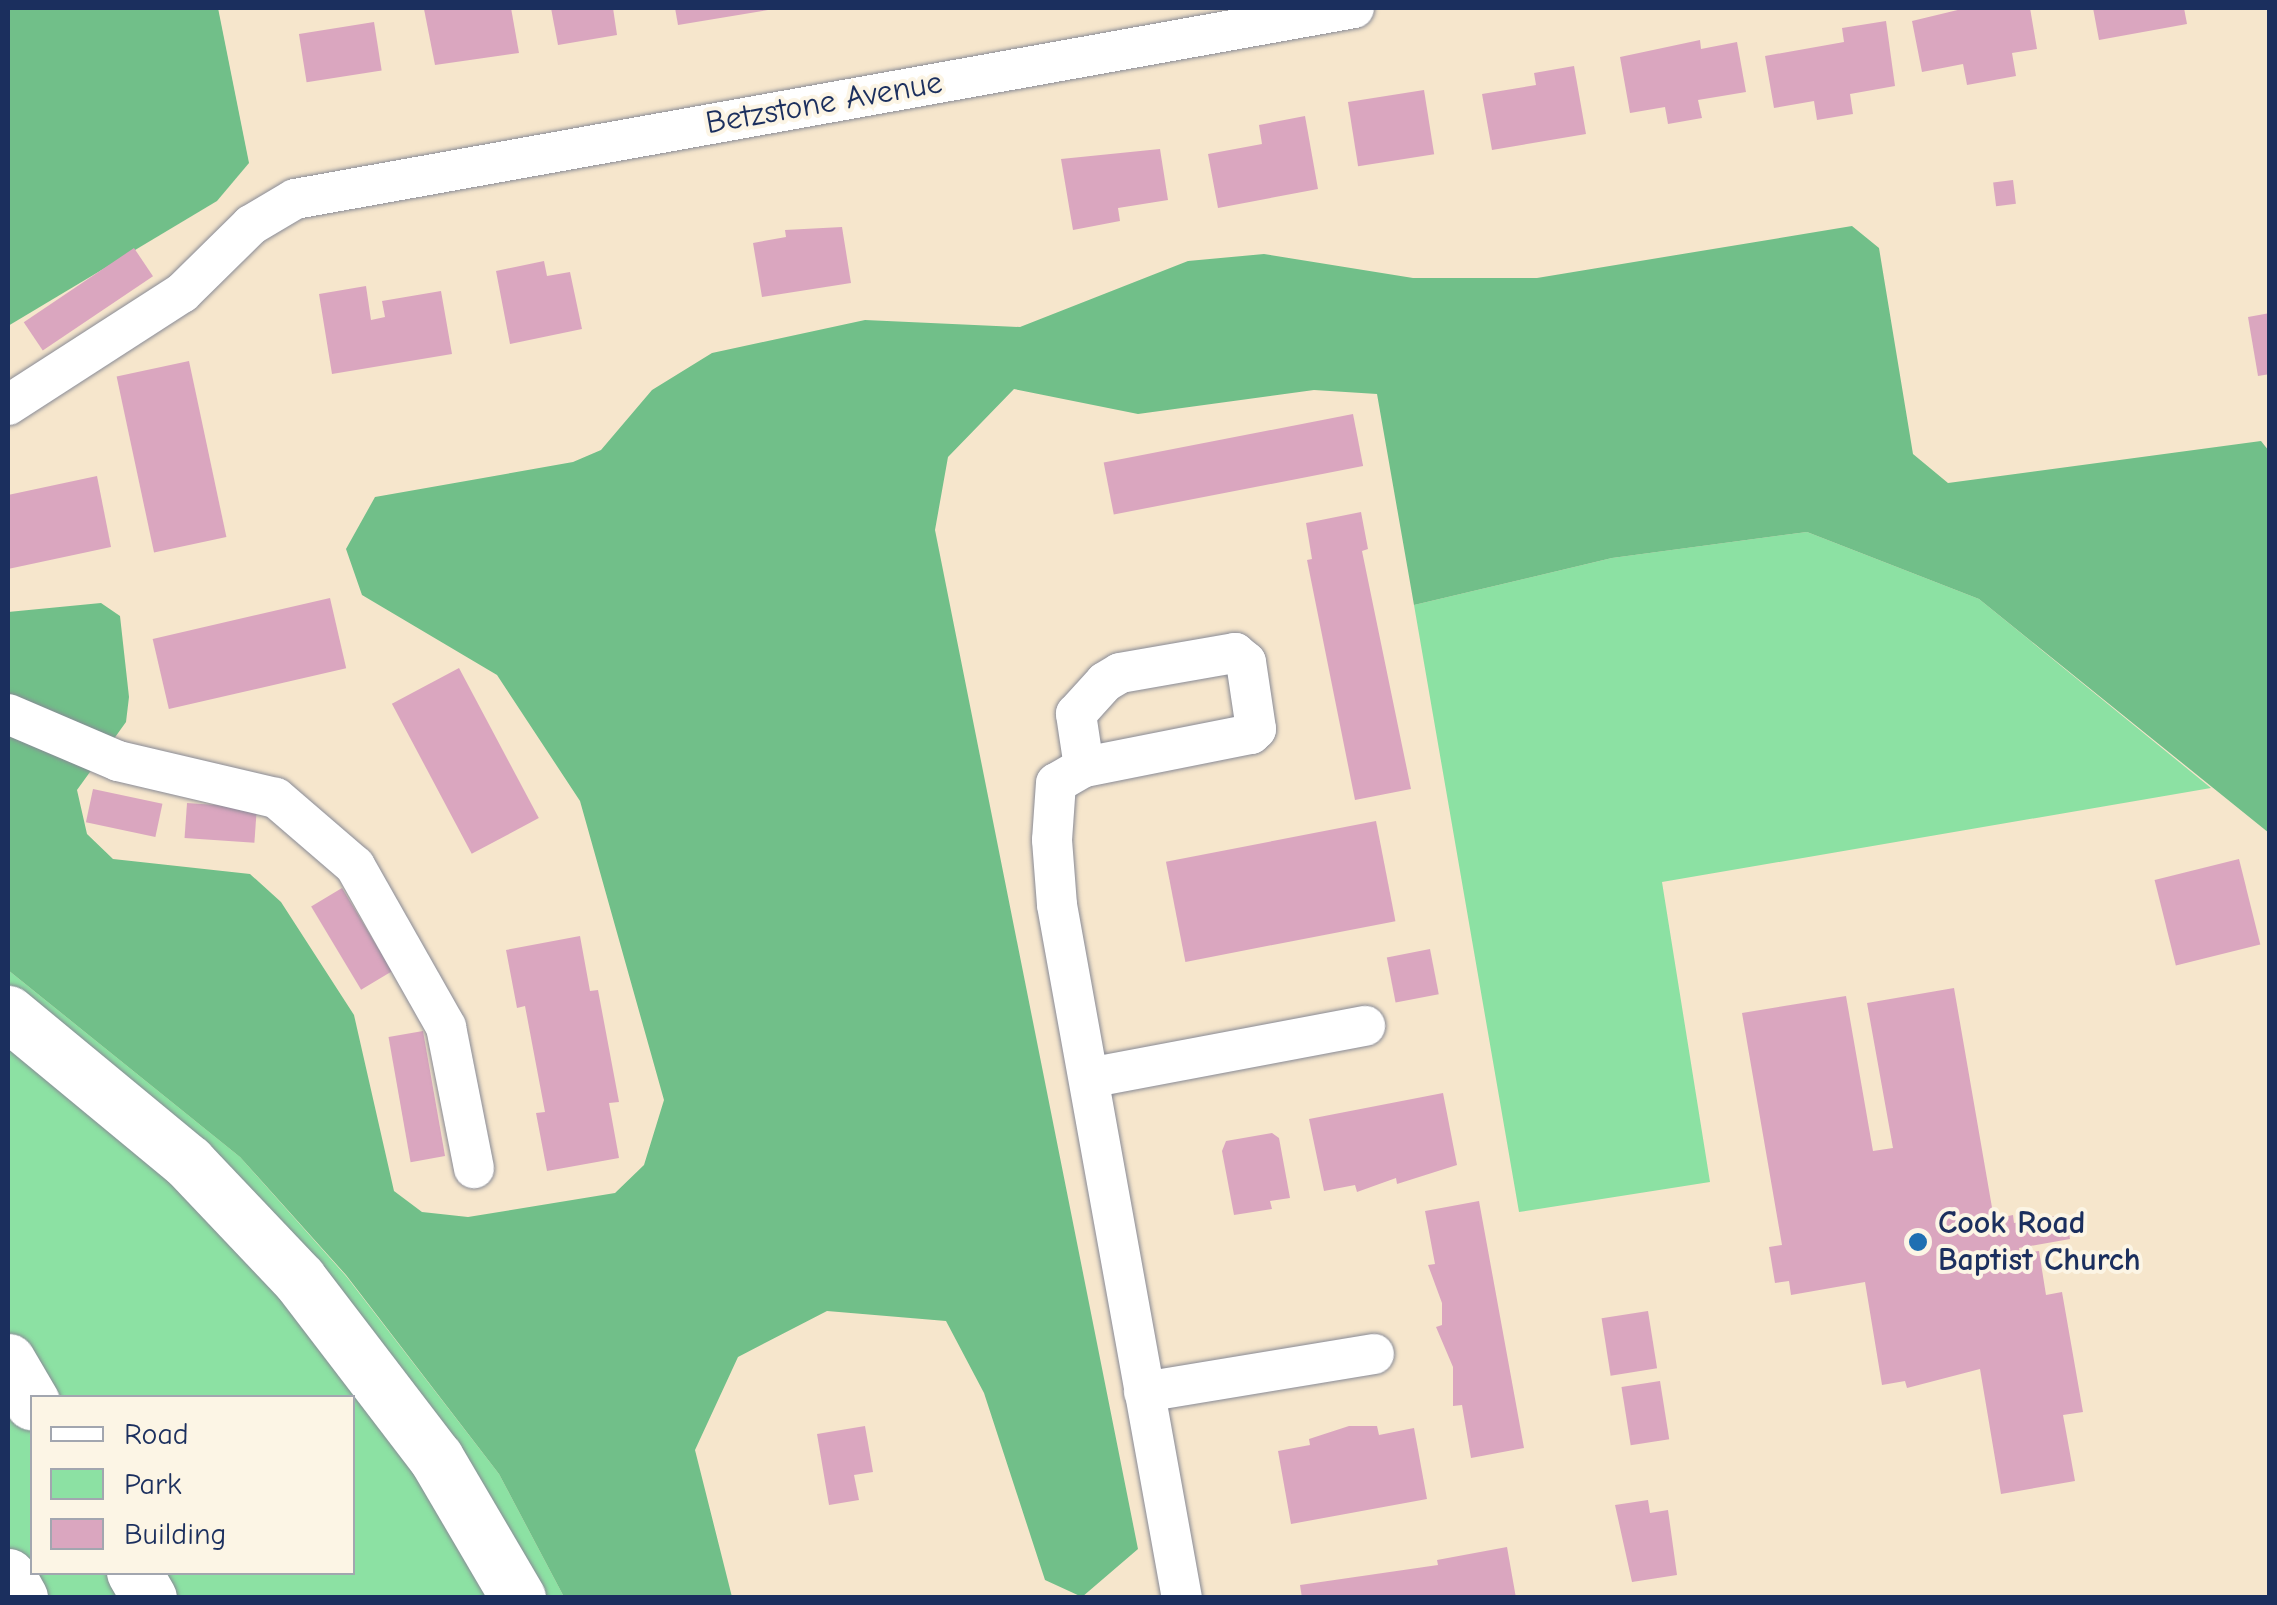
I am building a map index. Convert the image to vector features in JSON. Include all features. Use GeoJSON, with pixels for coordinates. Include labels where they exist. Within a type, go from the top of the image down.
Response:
{"type":"FeatureCollection","features":[{"type":"Feature","properties":{"kind":"highway"},"geometry":{"type":"LineString","coordinates":[[8,1013],[188,1162],[299,1279],[436,1458],[518,1598]]}},
{"type":"Feature","properties":{"kind":"highway"},"geometry":{"type":"LineString","coordinates":[[8,1361],[30,1399]]}},
{"type":"Feature","properties":{"kind":"highway"},"geometry":{"type":"LineString","coordinates":[[136,1575],[149,1598]]}},
{"type":"Feature","properties":{"kind":"highway"},"geometry":{"type":"LineString","coordinates":[[8,1576],[20,1598]]}},
{"type":"Feature","properties":{"kind":"street","name":"Betzstone Avenue"},"geometry":{"type":"LineString","coordinates":[[8,405],[182,293],[252,225],[295,199],[1354,8]]}},
{"type":"Feature","properties":{"kind":"street"},"geometry":{"type":"LineString","coordinates":[[8,714],[118,761],[276,798],[355,866],[446,1027],[474,1168]]}},
{"type":"Feature","properties":{"kind":"street"},"geometry":{"type":"LineString","coordinates":[[1070,775],[1054,880],[1182,1598]]}},
{"type":"Feature","properties":{"kind":"street"},"geometry":{"type":"LineString","coordinates":[[1089,1078],[1364,1026]]}},
{"type":"Feature","properties":{"kind":"street"},"geometry":{"type":"LineString","coordinates":[[1144,1392],[1374,1354]]}},
{"type":"Feature","properties":{"kind":"green space"},"geometry":{"type":"Polygon","coordinates":[[[8,8],[218,8],[249,163],[217,201],[8,326],[8,8]]]}},
{"type":"Feature","properties":{"kind":"green space"},"geometry":{"type":"Polygon","coordinates":[[[1852,226],[1879,248],[1913,454],[1948,483],[2261,441],[2269,451],[2269,833],[1979,599],[1807,532],[1612,558],[1414,605],[1377,394],[1314,390],[1138,414],[1014,389],[948,457],[935,530],[1138,1549],[1082,1597],[1045,1580],[984,1393],[946,1321],[827,1311],[738,1357],[695,1450],[732,1597],[564,1597],[499,1474],[346,1275],[240,1157],[8,970],[8,612],[101,603],[120,616],[129,697],[126,722],[77,790],[87,834],[113,859],[250,874],[281,902],[354,1015],[394,1191],[422,1212],[468,1217],[615,1193],[644,1165],[664,1100],[580,801],[497,675],[362,595],[346,549],[375,497],[573,462],[601,450],[652,390],[712,353],[865,320],[1020,327],[1188,261],[1264,254],[1413,278],[1537,278],[1852,226]]]}},
{"type":"Feature","properties":{"kind":"green space"},"geometry":{"type":"Polygon","coordinates":[[[1807,532],[1979,599],[2211,788],[1662,882],[1710,1182],[1519,1212],[1414,605],[1612,558],[1807,532]]]}},
{"type":"Feature","properties":{"kind":"green space"},"geometry":{"type":"Polygon","coordinates":[[[8,970],[240,1157],[346,1276],[499,1474],[564,1597],[8,1597],[8,970]]]}},
{"type":"Feature","properties":{"kind":"building"},"geometry":{"type":"Polygon","coordinates":[[[511,8],[519,53],[435,65],[424,9],[511,8]]]}},
{"type":"Feature","properties":{"kind":"building"},"geometry":{"type":"Polygon","coordinates":[[[551,8],[613,8],[617,35],[558,45],[551,8]]]}},
{"type":"Feature","properties":{"kind":"building"},"geometry":{"type":"Polygon","coordinates":[[[675,8],[768,8],[768,10],[678,25],[675,8]]]}},
{"type":"Feature","properties":{"kind":"building"},"geometry":{"type":"Polygon","coordinates":[[[1966,8],[2030,8],[2037,49],[2012,53],[2016,76],[1967,85],[1963,64],[1922,72],[1912,21],[1966,8]]]}},
{"type":"Feature","properties":{"kind":"building"},"geometry":{"type":"Polygon","coordinates":[[[2093,8],[2184,8],[2187,24],[2099,40],[2093,8]]]}},
{"type":"Feature","properties":{"kind":"building"},"geometry":{"type":"Polygon","coordinates":[[[1886,21],[1895,86],[1850,94],[1853,114],[1817,120],[1814,101],[1774,108],[1765,56],[1844,42],[1842,28],[1886,21]]]}},
{"type":"Feature","properties":{"kind":"building"},"geometry":{"type":"Polygon","coordinates":[[[374,22],[382,70],[307,82],[299,34],[374,22]]]}},
{"type":"Feature","properties":{"kind":"building"},"geometry":{"type":"Polygon","coordinates":[[[1700,40],[1701,49],[1737,42],[1746,92],[1698,100],[1702,118],[1668,124],[1665,107],[1630,113],[1620,57],[1700,40]]]}},
{"type":"Feature","properties":{"kind":"building"},"geometry":{"type":"Polygon","coordinates":[[[1574,66],[1586,134],[1492,150],[1482,94],[1536,85],[1534,73],[1574,66]]]}},
{"type":"Feature","properties":{"kind":"building"},"geometry":{"type":"Polygon","coordinates":[[[1424,90],[1434,154],[1358,166],[1348,102],[1424,90]]]}},
{"type":"Feature","properties":{"kind":"building"},"geometry":{"type":"Polygon","coordinates":[[[1305,116],[1318,189],[1218,208],[1208,154],[1262,144],[1259,125],[1305,116]]]}},
{"type":"Feature","properties":{"kind":"building"},"geometry":{"type":"Polygon","coordinates":[[[1160,149],[1168,200],[1118,208],[1120,221],[1073,230],[1061,159],[1160,149]]]}},
{"type":"Feature","properties":{"kind":"building"},"geometry":{"type":"Polygon","coordinates":[[[2013,180],[2016,204],[1996,206],[1993,182],[2013,180]]]}},
{"type":"Feature","properties":{"kind":"building"},"geometry":{"type":"Polygon","coordinates":[[[842,227],[851,283],[762,297],[753,243],[786,237],[785,230],[842,227]]]}},
{"type":"Feature","properties":{"kind":"building"},"geometry":{"type":"Polygon","coordinates":[[[134,248],[153,276],[43,351],[24,322],[134,248]]]}},
{"type":"Feature","properties":{"kind":"building"},"geometry":{"type":"Polygon","coordinates":[[[544,261],[547,276],[570,272],[582,329],[510,344],[496,271],[544,261]]]}},
{"type":"Feature","properties":{"kind":"building"},"geometry":{"type":"Polygon","coordinates":[[[366,286],[371,320],[385,317],[382,301],[441,291],[452,354],[332,374],[319,294],[366,286]]]}},
{"type":"Feature","properties":{"kind":"building"},"geometry":{"type":"Polygon","coordinates":[[[2270,313],[2270,374],[2258,376],[2248,317],[2270,313]]]}},
{"type":"Feature","properties":{"kind":"building"},"geometry":{"type":"Polygon","coordinates":[[[189,361],[226,537],[154,552],[117,376],[189,361]]]}},
{"type":"Feature","properties":{"kind":"building"},"geometry":{"type":"Polygon","coordinates":[[[1353,414],[1363,466],[1114,514],[1104,462],[1353,414]]]}},
{"type":"Feature","properties":{"kind":"building"},"geometry":{"type":"Polygon","coordinates":[[[97,476],[111,547],[8,569],[8,495],[97,476]]]}},
{"type":"Feature","properties":{"kind":"building"},"geometry":{"type":"Polygon","coordinates":[[[1361,512],[1368,549],[1362,551],[1411,789],[1355,800],[1307,560],[1312,559],[1306,523],[1361,512]]]}},
{"type":"Feature","properties":{"kind":"building"},"geometry":{"type":"Polygon","coordinates":[[[330,598],[346,668],[169,709],[153,639],[330,598]]]}},
{"type":"Feature","properties":{"kind":"building"},"geometry":{"type":"Polygon","coordinates":[[[459,668],[539,818],[472,854],[392,704],[459,668]]]}},
{"type":"Feature","properties":{"kind":"building"},"geometry":{"type":"Polygon","coordinates":[[[93,789],[162,804],[155,837],[86,822],[93,789]]]}},
{"type":"Feature","properties":{"kind":"building"},"geometry":{"type":"Polygon","coordinates":[[[187,803],[257,808],[254,843],[185,838],[187,803]]]}},
{"type":"Feature","properties":{"kind":"building"},"geometry":{"type":"Polygon","coordinates":[[[1376,821],[1395,921],[1185,962],[1166,862],[1376,821]]]}},
{"type":"Feature","properties":{"kind":"building"},"geometry":{"type":"Polygon","coordinates":[[[2239,859],[2260,944],[2176,965],[2155,880],[2239,859]]]}},
{"type":"Feature","properties":{"kind":"building"},"geometry":{"type":"Polygon","coordinates":[[[342,888],[392,971],[361,990],[311,907],[342,888]]]}},
{"type":"Feature","properties":{"kind":"building"},"geometry":{"type":"Polygon","coordinates":[[[580,936],[590,991],[598,990],[619,1102],[609,1103],[619,1158],[547,1171],[536,1113],[545,1112],[525,1006],[517,1008],[506,950],[580,936]]]}},
{"type":"Feature","properties":{"kind":"building"},"geometry":{"type":"Polygon","coordinates":[[[1430,949],[1439,994],[1396,1003],[1387,957],[1430,949]]]}},
{"type":"Feature","properties":{"kind":"building","name":"Cook Road Baptist Church"},"geometry":{"type":"Polygon","coordinates":[[[1954,988],[1994,1219],[2013,1215],[2014,1223],[2066,1214],[2070,1239],[2019,1248],[2020,1254],[2039,1251],[2046,1295],[2062,1292],[2083,1412],[2063,1415],[2075,1481],[2001,1494],[1980,1369],[1907,1388],[1905,1381],[1882,1385],[1865,1282],[1791,1295],[1789,1281],[1775,1283],[1769,1247],[1782,1245],[1742,1013],[1846,996],[1873,1151],[1893,1148],[1867,1003],[1954,988]]]}},
{"type":"Feature","properties":{"kind":"building"},"geometry":{"type":"Polygon","coordinates":[[[423,1031],[445,1156],[411,1162],[389,1037],[423,1031]]]}},
{"type":"Feature","properties":{"kind":"building"},"geometry":{"type":"Polygon","coordinates":[[[1443,1093],[1457,1165],[1397,1184],[1396,1178],[1357,1192],[1355,1185],[1324,1191],[1309,1119],[1443,1093]]]}},
{"type":"Feature","properties":{"kind":"building"},"geometry":{"type":"Polygon","coordinates":[[[1272,1133],[1279,1138],[1290,1198],[1270,1201],[1272,1209],[1234,1215],[1222,1151],[1226,1141],[1272,1133]]]}},
{"type":"Feature","properties":{"kind":"building"},"geometry":{"type":"Polygon","coordinates":[[[1479,1201],[1524,1448],[1471,1458],[1462,1405],[1453,1406],[1453,1367],[1436,1327],[1442,1325],[1442,1303],[1428,1265],[1435,1264],[1425,1211],[1479,1201]]]}},
{"type":"Feature","properties":{"kind":"building"},"geometry":{"type":"Polygon","coordinates":[[[1648,1311],[1657,1368],[1611,1376],[1602,1318],[1648,1311]]]}},
{"type":"Feature","properties":{"kind":"building"},"geometry":{"type":"Polygon","coordinates":[[[1660,1381],[1669,1439],[1631,1445],[1621,1387],[1660,1381]]]}},
{"type":"Feature","properties":{"kind":"building"},"geometry":{"type":"Polygon","coordinates":[[[865,1426],[873,1472],[854,1475],[859,1500],[829,1505],[817,1434],[865,1426]]]}},
{"type":"Feature","properties":{"kind":"building"},"geometry":{"type":"Polygon","coordinates":[[[1349,1426],[1377,1426],[1379,1435],[1414,1428],[1427,1499],[1291,1524],[1278,1451],[1310,1445],[1309,1439],[1349,1426]]]}},
{"type":"Feature","properties":{"kind":"building"},"geometry":{"type":"Polygon","coordinates":[[[1648,1500],[1650,1513],[1668,1510],[1677,1575],[1632,1582],[1615,1505],[1648,1500]]]}},
{"type":"Feature","properties":{"kind":"building"},"geometry":{"type":"Polygon","coordinates":[[[1507,1547],[1516,1598],[1302,1598],[1300,1585],[1438,1565],[1437,1560],[1507,1547]]]}},
{"type":"Feature","properties":{"kind":"place","name":"Cook Road Baptist Church"},"geometry":{"type":"Point","coordinates":[1918,1242]}}]}
